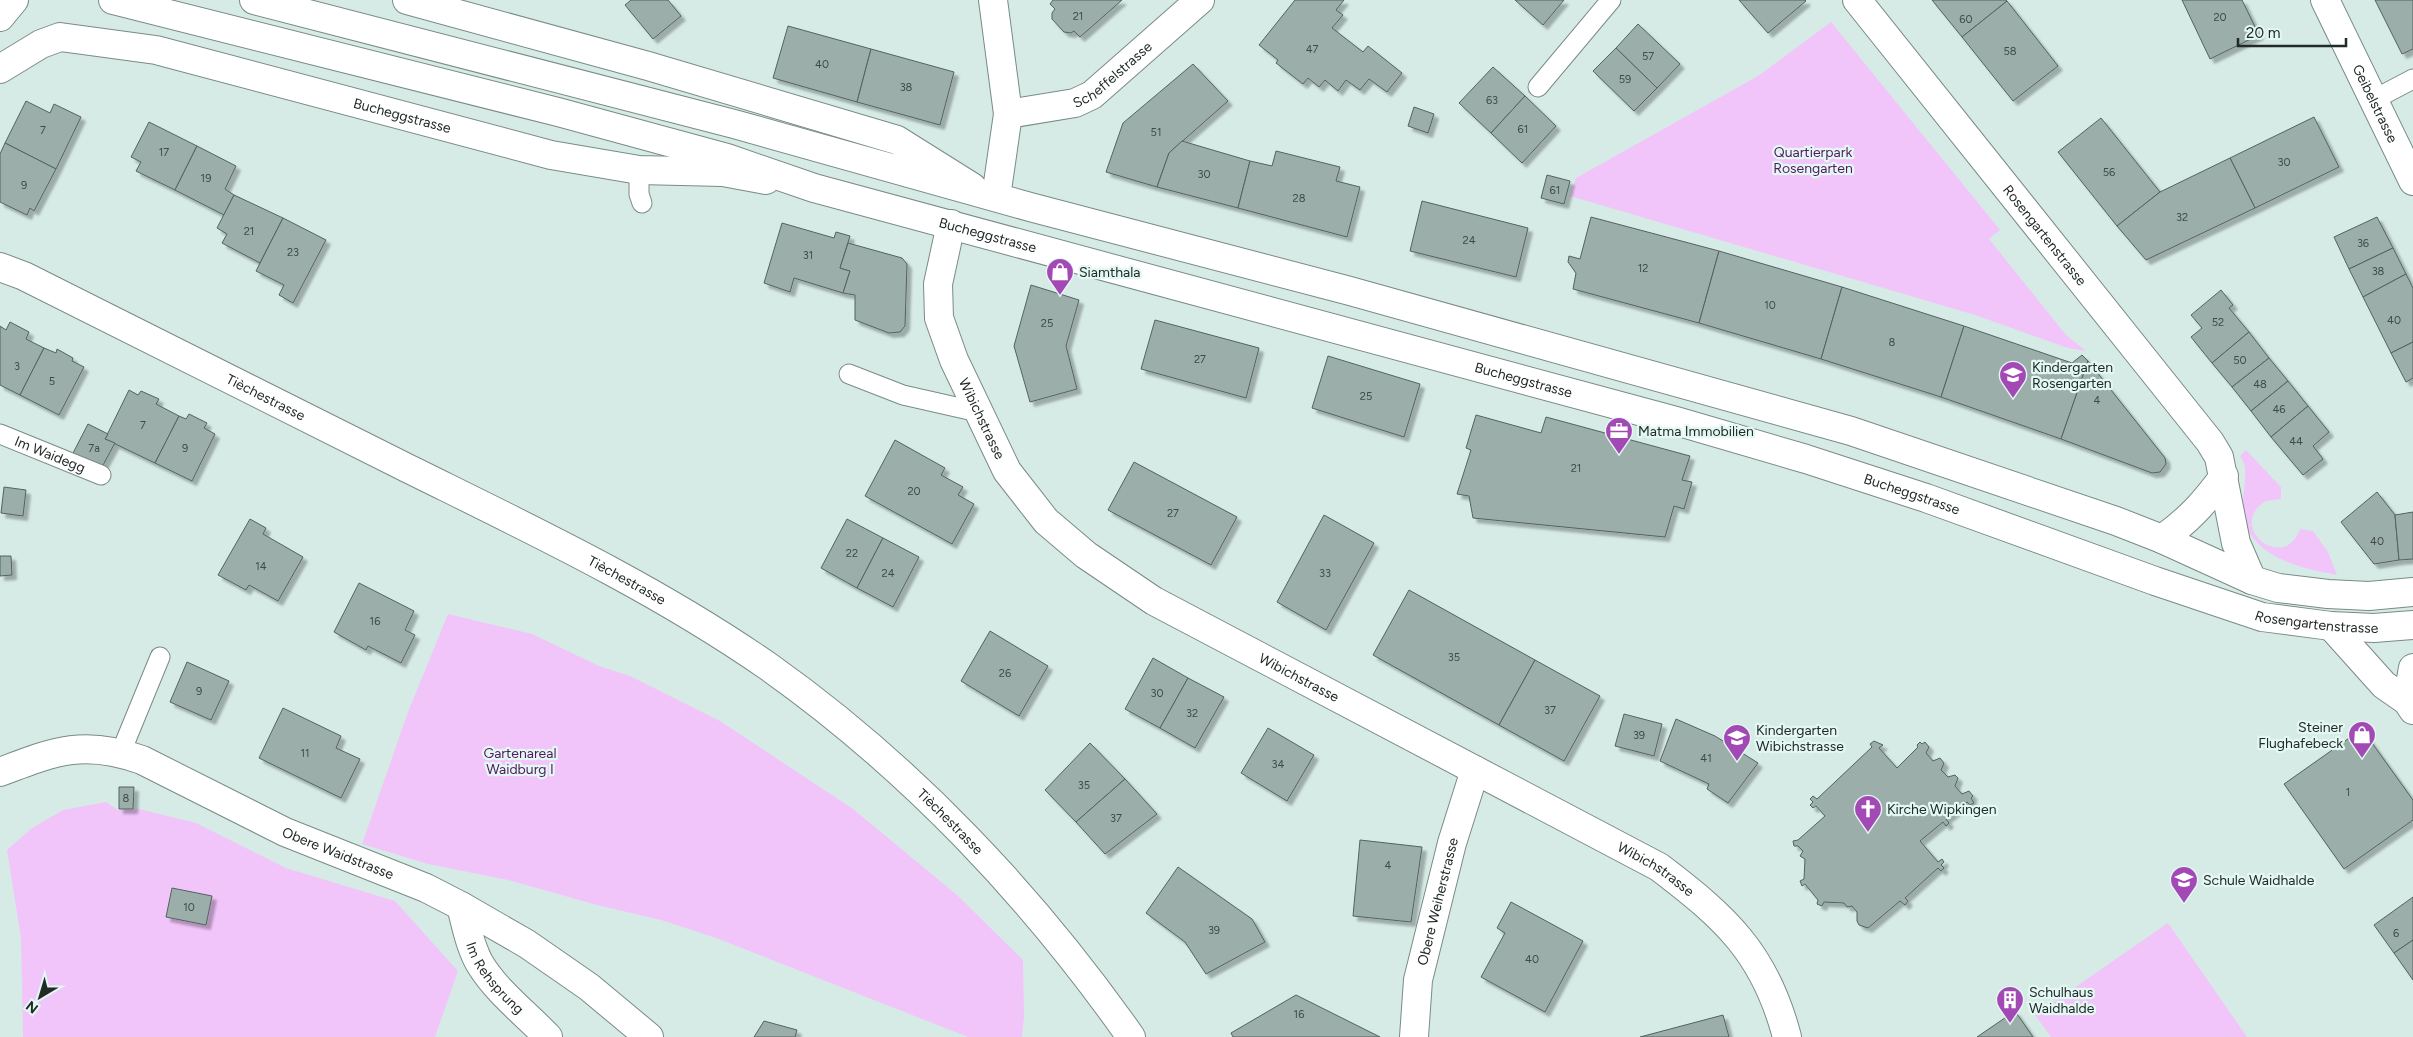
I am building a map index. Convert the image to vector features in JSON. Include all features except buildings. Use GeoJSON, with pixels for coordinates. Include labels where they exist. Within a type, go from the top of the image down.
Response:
{"type":"FeatureCollection","features":[{"type":"Feature","properties":{"kind":"street"},"geometry":{"type":"LineString","coordinates":[[0,17],[14,0]]}},
{"type":"Feature","properties":{"kind":"street","name":"Bucheggstrasse"},"geometry":{"type":"LineString","coordinates":[[113,0],[558,112],[727,158],[814,188],[1676,421],[1806,459],[1936,501],[2222,605]]}},
{"type":"Feature","properties":{"kind":"street"},"geometry":{"type":"LineString","coordinates":[[254,0],[734,124],[1360,293],[1851,431],[2116,521],[2162,539],[2187,521],[2204,504],[2224,476]]}},
{"type":"Feature","properties":{"kind":"street"},"geometry":{"type":"LineString","coordinates":[[407,0],[648,66],[897,140],[988,194]]}},
{"type":"Feature","properties":{"kind":"street"},"geometry":{"type":"LineString","coordinates":[[988,194],[1007,101],[993,0]]}},
{"type":"Feature","properties":{"kind":"street","name":"Scheffelstrasse"},"geometry":{"type":"LineString","coordinates":[[1007,101],[1075,103],[1092,94],[1200,0]]}},
{"type":"Feature","properties":{"kind":"street","name":"Rosengartenstrasse"},"geometry":{"type":"LineString","coordinates":[[1857,0],[2210,442],[2219,457],[2236,542],[2252,580]]}},
{"type":"Feature","properties":{"kind":"street","name":"Geibelstrasse"},"geometry":{"type":"LineString","coordinates":[[2324,0],[2413,181]]}},
{"type":"Feature","properties":{"kind":"street","name":"Bucheggstrasse"},"geometry":{"type":"LineString","coordinates":[[0,69],[41,44],[60,37],[156,50],[551,155],[639,170],[723,172],[814,188]]}},
{"type":"Feature","properties":{"kind":"street","name":"Wibichstrasse"},"geometry":{"type":"LineString","coordinates":[[951,224],[938,284],[939,318],[954,360],[1008,471],[1046,521],[1086,555],[1154,602],[1659,867],[1696,895],[1729,925],[1756,959],[1774,997],[1788,1037]]}},
{"type":"Feature","properties":{"kind":"street","name":"Tièchestrasse"},"geometry":{"type":"LineString","coordinates":[[4,267],[536,531],[682,610],[770,668],[872,748],[974,843],[1056,937],[1131,1037]]}},
{"type":"Feature","properties":{"kind":"street","name":"Rosengartenstrasse"},"geometry":{"type":"LineString","coordinates":[[2162,539],[2252,580],[2278,588],[2328,594],[2369,596],[2413,592]]}},
{"type":"Feature","properties":{"kind":"street","name":"Rosengartenstrasse"},"geometry":{"type":"LineString","coordinates":[[2222,605],[2262,617],[2331,626],[2374,628],[2413,625]]}},
{"type":"Feature","properties":{"kind":"street"},"geometry":{"type":"LineString","coordinates":[[2331,626],[2384,685],[2410,705]]}},
{"type":"Feature","properties":{"kind":"street"},"geometry":{"type":"LineString","coordinates":[[2410,705],[2413,668]]}},
{"type":"Feature","properties":{"kind":"street","name":"Obere Waidstrasse"},"geometry":{"type":"LineString","coordinates":[[0,772],[66,750],[94,748],[121,752],[142,760],[285,832],[426,888],[461,906],[527,944],[589,986],[649,1037]]}},
{"type":"Feature","properties":{"kind":"street","name":"Obere Weiherstrasse"},"geometry":{"type":"LineString","coordinates":[[1414,1037],[1418,980],[1452,843],[1475,770]]}},
{"type":"Feature","properties":{"kind":"street","name":"Im Rehsprung"},"geometry":{"type":"LineString","coordinates":[[461,906],[473,948],[480,964],[494,983],[548,1037]]}},
{"type":"Feature","properties":{"kind":"lane"},"geometry":{"type":"LineString","coordinates":[[1538,86],[1611,0]]}},
{"type":"Feature","properties":{"kind":"lane"},"geometry":{"type":"LineString","coordinates":[[2373,100],[2413,79]]}},
{"type":"Feature","properties":{"kind":"lane"},"geometry":{"type":"LineString","coordinates":[[639,170],[639,194],[642,204]]}},
{"type":"Feature","properties":{"kind":"lane"},"geometry":{"type":"LineString","coordinates":[[849,374],[903,395],[978,412]]}},
{"type":"Feature","properties":{"kind":"lane","name":"Im Waidegg"},"geometry":{"type":"LineString","coordinates":[[0,434],[101,475]]}},
{"type":"Feature","properties":{"kind":"lane"},"geometry":{"type":"LineString","coordinates":[[121,752],[160,657]]}},
{"type":"Feature","properties":{"kind":"green space","name":"Quartierpark Rosengarten"},"geometry":{"type":"Polygon","coordinates":[[[1831,22],[2000,230],[1989,239],[2066,335],[2086,351],[2068,348],[1975,315],[1570,196],[1576,178],[1758,76],[1831,22]]]}},
{"type":"Feature","properties":{"kind":"green space"},"geometry":{"type":"Polygon","coordinates":[[[2246,450],[2281,487],[2281,499],[2266,501],[2255,511],[2252,522],[2255,533],[2271,547],[2282,547],[2292,542],[2300,529],[2313,531],[2328,552],[2337,575],[2304,568],[2273,555],[2260,545],[2250,533],[2244,518],[2245,471],[2240,456],[2246,450]]]}},
{"type":"Feature","properties":{"kind":"green space","name":"Gartenareal Waidburg I"},"geometry":{"type":"Polygon","coordinates":[[[448,614],[532,634],[599,666],[630,676],[720,721],[853,809],[957,895],[1023,960],[1024,1016],[1022,1037],[968,1037],[716,938],[661,920],[597,905],[508,880],[428,864],[362,844],[408,712],[448,614]]]}},
{"type":"Feature","properties":{"kind":"green space"},"geometry":{"type":"Polygon","coordinates":[[[106,802],[118,810],[139,809],[196,823],[286,868],[395,901],[458,971],[435,1037],[23,1037],[21,938],[7,850],[32,828],[63,810],[106,802]]]}},
{"type":"Feature","properties":{"kind":"green space"},"geometry":{"type":"Polygon","coordinates":[[[2168,923],[2247,1037],[2051,1037],[2035,1015],[2168,923]]]}},
{"type":"Feature","properties":{"kind":"place","name":"Siamthala"},"geometry":{"type":"Point","coordinates":[1060,296]}},
{"type":"Feature","properties":{"kind":"place","name":"Kindergarten Rosengarten"},"geometry":{"type":"Point","coordinates":[2013,399]}},
{"type":"Feature","properties":{"kind":"place","name":"Matma Immobilien"},"geometry":{"type":"Point","coordinates":[1619,455]}},
{"type":"Feature","properties":{"kind":"place","name":"Steiner Flughafebeck"},"geometry":{"type":"Point","coordinates":[2362,759]}},
{"type":"Feature","properties":{"kind":"place","name":"Kindergarten Wibichstrasse"},"geometry":{"type":"Point","coordinates":[1737,762]}},
{"type":"Feature","properties":{"kind":"place","name":"Kirche Wipkingen"},"geometry":{"type":"Point","coordinates":[1868,833]}},
{"type":"Feature","properties":{"kind":"place","name":"Schule Waidhalde"},"geometry":{"type":"Point","coordinates":[2184,904]}},
{"type":"Feature","properties":{"kind":"place","name":"Schulhaus Waidhalde"},"geometry":{"type":"Point","coordinates":[2010,1024]}}]}
